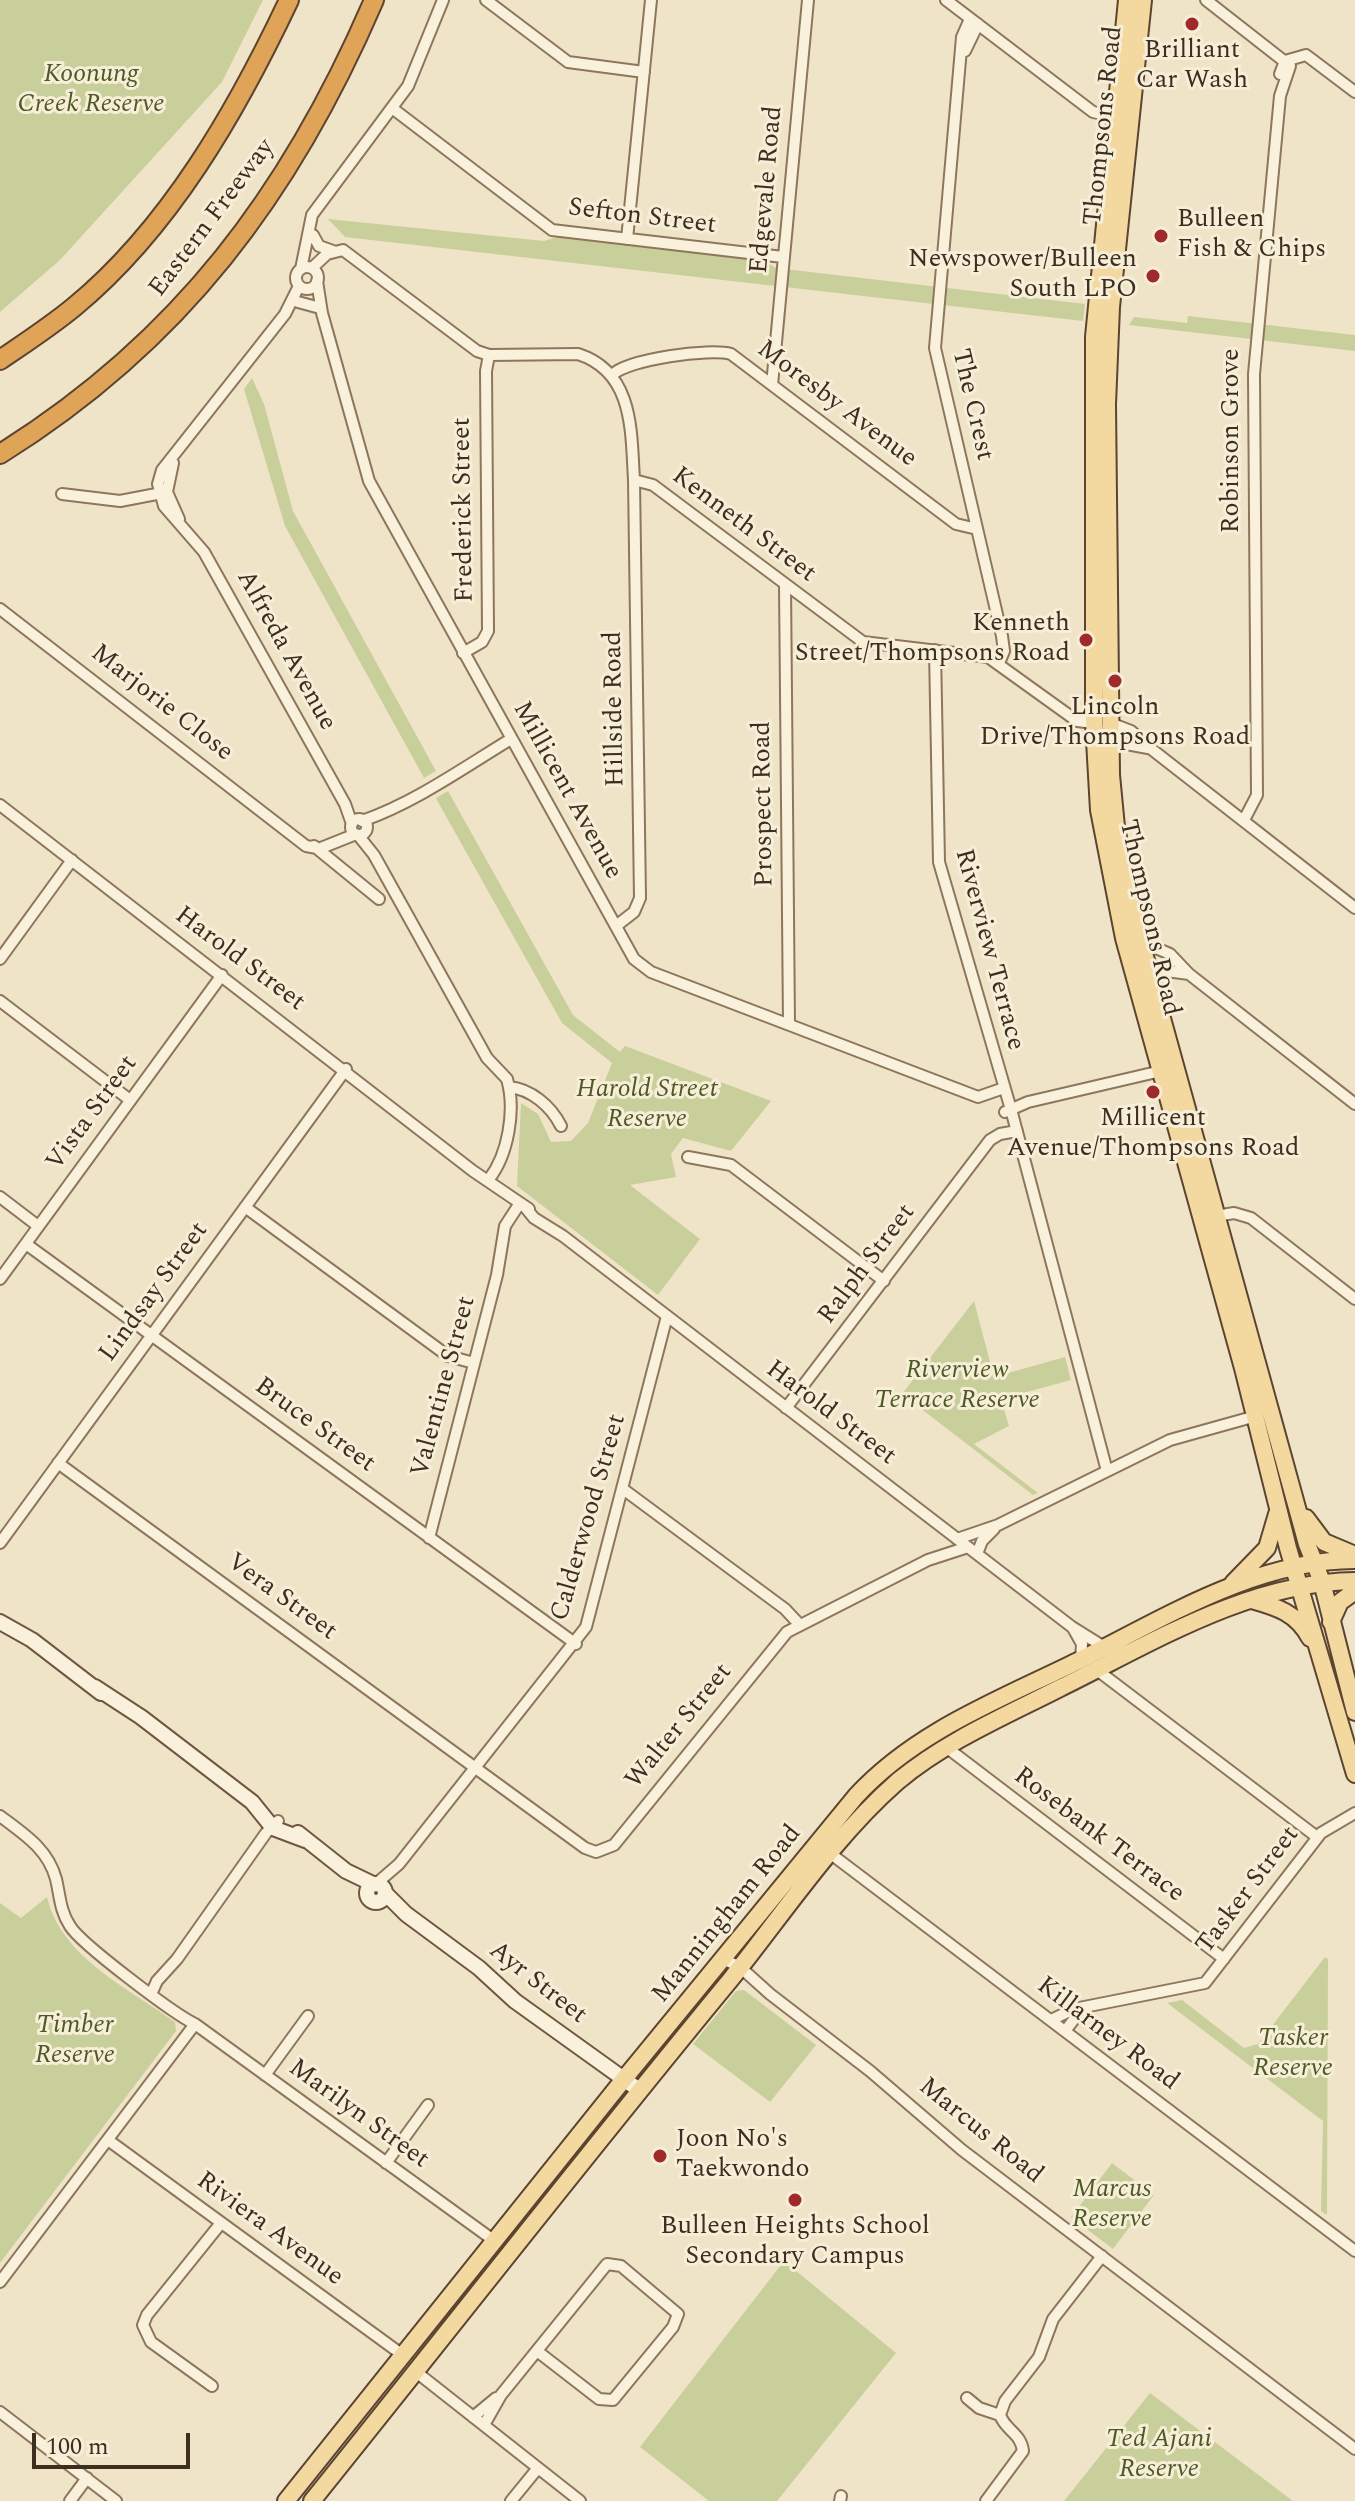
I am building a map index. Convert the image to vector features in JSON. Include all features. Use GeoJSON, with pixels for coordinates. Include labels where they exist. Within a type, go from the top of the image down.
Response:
{"type":"FeatureCollection","features":[{"type":"Feature","properties":{"kind":"highway","name":"Eastern Freeway"},"geometry":{"type":"LineString","coordinates":[[0,360],[75,306],[159,217],[218,134],[289,0]]}},
{"type":"Feature","properties":{"kind":"highway","name":"Eastern Freeway"},"geometry":{"type":"LineString","coordinates":[[0,454],[118,370],[192,297],[285,172],[320,113],[374,0]]}},
{"type":"Feature","properties":{"kind":"main road","name":"Thompsons Road"},"geometry":{"type":"LineString","coordinates":[[1122,118],[1127,0]]}},
{"type":"Feature","properties":{"kind":"main road","name":"Thompsons Road"},"geometry":{"type":"LineString","coordinates":[[1143,0],[1122,118],[1094,337],[1102,837],[1131,962],[1322,1582],[1355,1712]]}},
{"type":"Feature","properties":{"kind":"main road"},"geometry":{"type":"LineString","coordinates":[[1102,723],[1102,736],[1110,741]]}},
{"type":"Feature","properties":{"kind":"main road","name":"Thompsons Road"},"geometry":{"type":"LineString","coordinates":[[1110,741],[1118,838],[1149,970],[1165,1066]]}},
{"type":"Feature","properties":{"kind":"main road","name":"Thompsons Road"},"geometry":{"type":"LineString","coordinates":[[1209,1218],[1278,1506],[1355,1774]]}},
{"type":"Feature","properties":{"kind":"main road"},"geometry":{"type":"LineString","coordinates":[[1295,1499],[1317,1535],[1355,1557]]}},
{"type":"Feature","properties":{"kind":"main road"},"geometry":{"type":"LineString","coordinates":[[1226,1590],[1267,1548],[1278,1506]]}},
{"type":"Feature","properties":{"kind":"main road","name":"Manningham Road"},"geometry":{"type":"LineString","coordinates":[[286,2501],[624,2079],[856,1796],[886,1766],[937,1731],[1226,1590],[1294,1566],[1355,1557]]}},
{"type":"Feature","properties":{"kind":"main road","name":"Manningham Road"},"geometry":{"type":"LineString","coordinates":[[312,2501],[639,2090],[831,1854],[884,1794],[946,1747],[1182,1628],[1252,1600],[1322,1582],[1355,1581]]}},
{"type":"Feature","properties":{"kind":"main road"},"geometry":{"type":"LineString","coordinates":[[1331,1622],[1341,1601],[1355,1591]]}},
{"type":"Feature","properties":{"kind":"main road"},"geometry":{"type":"LineString","coordinates":[[1252,1600],[1279,1608],[1294,1617],[1321,1661]]}},
{"type":"Feature","properties":{"kind":"street"},"geometry":{"type":"LineString","coordinates":[[309,278],[310,222],[319,205],[412,79],[443,0]]}},
{"type":"Feature","properties":{"kind":"street"},"geometry":{"type":"LineString","coordinates":[[486,0],[568,62],[644,72]]}},
{"type":"Feature","properties":{"kind":"street"},"geometry":{"type":"LineString","coordinates":[[627,239],[651,0]]}},
{"type":"Feature","properties":{"kind":"street","name":"Edgevale Road"},"geometry":{"type":"LineString","coordinates":[[772,385],[808,0]]}},
{"type":"Feature","properties":{"kind":"street"},"geometry":{"type":"LineString","coordinates":[[946,0],[1093,112],[1122,118]]}},
{"type":"Feature","properties":{"kind":"street"},"geometry":{"type":"LineString","coordinates":[[1206,0],[1288,64],[1306,61],[1324,68],[1355,92]]}},
{"type":"Feature","properties":{"kind":"street","name":"The Crest"},"geometry":{"type":"LineString","coordinates":[[974,21],[962,37],[963,56],[935,348],[1002,636],[1004,651],[999,663]]}},
{"type":"Feature","properties":{"kind":"street","name":"Robinson Grove"},"geometry":{"type":"LineString","coordinates":[[1241,818],[1257,801],[1254,374],[1280,96],[1288,64]]}},
{"type":"Feature","properties":{"kind":"street","name":"Sefton Street"},"geometry":{"type":"LineString","coordinates":[[392,108],[548,228],[783,257]]}},
{"type":"Feature","properties":{"kind":"street"},"geometry":{"type":"LineString","coordinates":[[285,314],[298,302],[309,278],[319,205]]}},
{"type":"Feature","properties":{"kind":"street"},"geometry":{"type":"LineString","coordinates":[[313,235],[319,246],[333,251],[343,250],[473,349],[489,355],[578,354],[612,375]]}},
{"type":"Feature","properties":{"kind":"street"},"geometry":{"type":"LineString","coordinates":[[62,494],[120,501],[163,493],[179,450],[285,314],[309,278],[333,251]]}},
{"type":"Feature","properties":{"kind":"street"},"geometry":{"type":"LineString","coordinates":[[309,278],[334,258],[358,262]]}},
{"type":"Feature","properties":{"kind":"street","name":"Millicent Avenue"},"geometry":{"type":"LineString","coordinates":[[309,278],[321,310],[369,481],[634,959],[646,970],[969,1091],[1001,1090]]}},
{"type":"Feature","properties":{"kind":"street"},"geometry":{"type":"LineString","coordinates":[[298,302],[321,310]]}},
{"type":"Feature","properties":{"kind":"street","name":"Moresby Avenue"},"geometry":{"type":"LineString","coordinates":[[612,375],[629,364],[717,352],[736,357],[956,524],[977,529]]}},
{"type":"Feature","properties":{"kind":"street","name":"Frederick Street"},"geometry":{"type":"LineString","coordinates":[[463,653],[482,642],[488,631],[486,371],[489,355]]}},
{"type":"Feature","properties":{"kind":"street","name":"Kenneth Street"},"geometry":{"type":"LineString","coordinates":[[612,375],[624,398],[634,480],[653,485],[863,642],[983,655],[999,663],[1077,721],[1102,723],[1131,731],[1355,908]]}},
{"type":"Feature","properties":{"kind":"street","name":"Hillside Road"},"geometry":{"type":"LineString","coordinates":[[616,926],[634,912],[640,898],[634,480]]}},
{"type":"Feature","properties":{"kind":"street","name":"Alfreda Avenue"},"geometry":{"type":"LineString","coordinates":[[163,493],[204,552],[487,1058],[503,1074],[509,1087],[528,1092],[554,1114],[561,1126]]}},
{"type":"Feature","properties":{"kind":"street","name":"Prospect Road"},"geometry":{"type":"LineString","coordinates":[[785,585],[789,1023]]}},
{"type":"Feature","properties":{"kind":"street","name":"Marjorie Close"},"geometry":{"type":"LineString","coordinates":[[0,609],[295,835],[319,848],[333,864],[379,899]]}},
{"type":"Feature","properties":{"kind":"street","name":"Riverview Terrace"},"geometry":{"type":"LineString","coordinates":[[935,650],[937,850],[1107,1471]]}},
{"type":"Feature","properties":{"kind":"street"},"geometry":{"type":"LineString","coordinates":[[1110,741],[1150,748]]}},
{"type":"Feature","properties":{"kind":"street"},"geometry":{"type":"LineString","coordinates":[[319,848],[513,742]]}},
{"type":"Feature","properties":{"kind":"street","name":"Harold Street"},"geometry":{"type":"LineString","coordinates":[[0,805],[451,1150],[477,1166],[534,1218],[563,1236],[1072,1627],[1104,1647]]}},
{"type":"Feature","properties":{"kind":"street"},"geometry":{"type":"LineString","coordinates":[[0,959],[72,860]]}},
{"type":"Feature","properties":{"kind":"street"},"geometry":{"type":"LineString","coordinates":[[1189,974],[1149,970],[1131,962],[1142,947],[1163,950],[1189,974],[1355,1104]]}},
{"type":"Feature","properties":{"kind":"street","name":"Vista Street"},"geometry":{"type":"LineString","coordinates":[[0,1279],[222,975]]}},
{"type":"Feature","properties":{"kind":"street"},"geometry":{"type":"LineString","coordinates":[[0,1001],[130,1100]]}},
{"type":"Feature","properties":{"kind":"street"},"geometry":{"type":"LineString","coordinates":[[1009,1111],[1165,1066]]}},
{"type":"Feature","properties":{"kind":"street","name":"Lindsay Street"},"geometry":{"type":"LineString","coordinates":[[0,1543],[346,1069]]}},
{"type":"Feature","properties":{"kind":"street"},"geometry":{"type":"LineString","coordinates":[[489,1180],[501,1163],[506,1144],[509,1087]]}},
{"type":"Feature","properties":{"kind":"street","name":"Ralph Street"},"geometry":{"type":"LineString","coordinates":[[786,1408],[984,1150],[1013,1133]]}},
{"type":"Feature","properties":{"kind":"street"},"geometry":{"type":"LineString","coordinates":[[688,1157],[731,1165],[884,1281]]}},
{"type":"Feature","properties":{"kind":"street"},"geometry":{"type":"LineString","coordinates":[[0,1197],[38,1226]]}},
{"type":"Feature","properties":{"kind":"street","name":"Valentine Street"},"geometry":{"type":"LineString","coordinates":[[429,1538],[507,1222],[520,1203]]}},
{"type":"Feature","properties":{"kind":"street"},"geometry":{"type":"LineString","coordinates":[[245,1207],[448,1356],[474,1363]]}},
{"type":"Feature","properties":{"kind":"street"},"geometry":{"type":"LineString","coordinates":[[1209,1218],[1234,1213],[1251,1218],[1355,1299]]}},
{"type":"Feature","properties":{"kind":"street","name":"Bruce Street"},"geometry":{"type":"LineString","coordinates":[[26,1244],[576,1644]]}},
{"type":"Feature","properties":{"kind":"street","name":"Calderwood Street"},"geometry":{"type":"LineString","coordinates":[[378,1891],[576,1644],[588,1622],[667,1316]]}},
{"type":"Feature","properties":{"kind":"street"},"geometry":{"type":"LineString","coordinates":[[952,1535],[998,1525],[1177,1437],[1256,1416]]}},
{"type":"Feature","properties":{"kind":"street","name":"Vera Street"},"geometry":{"type":"LineString","coordinates":[[58,1463],[477,1768]]}},
{"type":"Feature","properties":{"kind":"street"},"geometry":{"type":"LineString","coordinates":[[623,1489],[785,1609],[799,1624]]}},
{"type":"Feature","properties":{"kind":"street"},"geometry":{"type":"LineString","coordinates":[[977,1554],[982,1541],[998,1525]]}},
{"type":"Feature","properties":{"kind":"street","name":"Walter Street"},"geometry":{"type":"LineString","coordinates":[[928,1560],[952,1535]]}},
{"type":"Feature","properties":{"kind":"street","name":"Walter Street"},"geometry":{"type":"LineString","coordinates":[[477,1768],[585,1848],[605,1851],[614,1845],[782,1637],[799,1624],[928,1560],[968,1547]]}},
{"type":"Feature","properties":{"kind":"street","name":"Ayr Street"},"geometry":{"type":"LineString","coordinates":[[0,1613],[95,1687],[121,1714],[157,1732],[252,1802],[268,1809],[275,1825],[295,1829],[346,1871],[378,1891],[479,1968],[515,2001],[639,2090]]}},
{"type":"Feature","properties":{"kind":"street","name":"Ayr Street"},"geometry":{"type":"LineString","coordinates":[[0,1622],[32,1640]]}},
{"type":"Feature","properties":{"kind":"street"},"geometry":{"type":"LineString","coordinates":[[1072,1627],[1082,1644],[1081,1659]]}},
{"type":"Feature","properties":{"kind":"street"},"geometry":{"type":"LineString","coordinates":[[1097,1670],[1317,1837]]}},
{"type":"Feature","properties":{"kind":"street","name":"Rosebank Terrace"},"geometry":{"type":"LineString","coordinates":[[946,1747],[1224,1959]]}},
{"type":"Feature","properties":{"kind":"street","name":"Tasker Street"},"geometry":{"type":"LineString","coordinates":[[1051,2020],[1066,2011],[1202,1984],[1317,1837],[1355,1813]]}},
{"type":"Feature","properties":{"kind":"street","name":"Marilyn Street"},"geometry":{"type":"LineString","coordinates":[[0,1816],[33,1841],[48,1859],[63,1913],[75,1934],[171,2010],[195,2024],[496,2242]]}},
{"type":"Feature","properties":{"kind":"street"},"geometry":{"type":"LineString","coordinates":[[152,1992],[166,1979],[177,1959],[275,1825]]}},
{"type":"Feature","properties":{"kind":"street","name":"Killarney Road"},"geometry":{"type":"LineString","coordinates":[[831,1854],[1355,2251]]}},
{"type":"Feature","properties":{"kind":"street","name":"Marcus Road"},"geometry":{"type":"LineString","coordinates":[[723,1959],[735,1973],[770,1994]]}},
{"type":"Feature","properties":{"kind":"street","name":"Marcus Road"},"geometry":{"type":"LineString","coordinates":[[735,1973],[770,1994],[885,2083],[962,2150],[1355,2449]]}},
{"type":"Feature","properties":{"kind":"street"},"geometry":{"type":"LineString","coordinates":[[1065,2031],[1082,2009]]}},
{"type":"Feature","properties":{"kind":"street"},"geometry":{"type":"LineString","coordinates":[[265,2075],[308,2016]]}},
{"type":"Feature","properties":{"kind":"street"},"geometry":{"type":"LineString","coordinates":[[0,2282],[167,2061],[186,2031],[195,2024]]}},
{"type":"Feature","properties":{"kind":"street"},"geometry":{"type":"LineString","coordinates":[[386,2163],[428,2105]]}},
{"type":"Feature","properties":{"kind":"street","name":"Riviera Avenue"},"geometry":{"type":"LineString","coordinates":[[108,2140],[404,2356]]}},
{"type":"Feature","properties":{"kind":"street"},"geometry":{"type":"LineString","coordinates":[[212,2386],[151,2342],[143,2325],[147,2315],[221,2223]]}},
{"type":"Feature","properties":{"kind":"street"},"geometry":{"type":"LineString","coordinates":[[986,2501],[1023,2451],[1020,2438],[1003,2423],[1000,2415],[1005,2401],[1039,2357],[1053,2319],[1102,2256]]}},
{"type":"Feature","properties":{"kind":"street"},"geometry":{"type":"LineString","coordinates":[[484,2425],[501,2395],[537,2351],[611,2262],[621,2266],[678,2314],[673,2327],[613,2400],[599,2399],[537,2351]]}},
{"type":"Feature","properties":{"kind":"street"},"geometry":{"type":"LineString","coordinates":[[415,2371],[580,2501]]}},
{"type":"Feature","properties":{"kind":"street"},"geometry":{"type":"LineString","coordinates":[[473,2417],[501,2395]]}},
{"type":"Feature","properties":{"kind":"street"},"geometry":{"type":"LineString","coordinates":[[967,2398],[979,2408],[1000,2415]]}},
{"type":"Feature","properties":{"kind":"street"},"geometry":{"type":"LineString","coordinates":[[0,2412],[116,2501]]}},
{"type":"Feature","properties":{"kind":"street"},"geometry":{"type":"LineString","coordinates":[[511,2501],[538,2468]]}},
{"type":"Feature","properties":{"kind":"street"},"geometry":{"type":"LineString","coordinates":[[70,2501],[87,2478]]}},
{"type":"Feature","properties":{"kind":"green space","name":"Koonung Creek Reserve"},"geometry":{"type":"Polygon","coordinates":[[[0,0],[263,0],[222,82],[60,260],[0,312],[0,0]]]}},
{"type":"Feature","properties":{"kind":"green space"},"geometry":{"type":"Polygon","coordinates":[[[328,219],[544,241],[557,237],[761,259],[776,268],[1085,304],[1083,321],[345,237],[328,219]]]}},
{"type":"Feature","properties":{"kind":"green space"},"geometry":{"type":"Polygon","coordinates":[[[1188,316],[1355,335],[1355,351],[1129,325],[1134,317],[1187,323],[1188,316]]]}},
{"type":"Feature","properties":{"kind":"green space"},"geometry":{"type":"Polygon","coordinates":[[[252,378],[264,404],[293,511],[436,771],[424,778],[285,526],[244,389],[252,378]]]}},
{"type":"Feature","properties":{"kind":"green space","name":"Harold Street Reserve"},"geometry":{"type":"Polygon","coordinates":[[[448,791],[573,1015],[620,1052],[625,1046],[771,1101],[731,1151],[683,1138],[671,1154],[676,1177],[630,1185],[700,1239],[658,1295],[517,1186],[521,1103],[538,1114],[551,1142],[571,1141],[588,1123],[612,1063],[562,1023],[436,798],[448,791]]]}},
{"type":"Feature","properties":{"kind":"green space","name":"Riverview Terrace Reserve"},"geometry":{"type":"Polygon","coordinates":[[[974,1301],[994,1377],[1065,1357],[1071,1380],[1001,1399],[1009,1426],[974,1444],[1038,1493],[1033,1495],[902,1394],[974,1301]]]}},
{"type":"Feature","properties":{"kind":"green space","name":"Timber Reserve"},"geometry":{"type":"Polygon","coordinates":[[[47,1897],[66,1937],[81,1954],[175,2022],[176,2031],[0,2263],[0,1903],[21,1918],[47,1897]]]}},
{"type":"Feature","properties":{"kind":"green space","name":"Tasker Reserve"},"geometry":{"type":"Polygon","coordinates":[[[1325,1957],[1328,1959],[1327,2215],[1321,2211],[1323,2121],[1167,2003],[1182,2000],[1244,2048],[1258,2044],[1325,1957]]]}},
{"type":"Feature","properties":{"kind":"green space"},"geometry":{"type":"Polygon","coordinates":[[[744,1990],[816,2045],[770,2102],[693,2044],[736,1991],[744,1990]]]}},
{"type":"Feature","properties":{"kind":"green space","name":"Marcus Reserve"},"geometry":{"type":"Polygon","coordinates":[[[1112,2163],[1154,2195],[1113,2249],[1071,2217],[1112,2163]]]}},
{"type":"Feature","properties":{"kind":"green space"},"geometry":{"type":"Polygon","coordinates":[[[784,2261],[896,2353],[777,2501],[709,2501],[640,2447],[784,2261]]]}},
{"type":"Feature","properties":{"kind":"green space","name":"Ted Ajani Reserve"},"geometry":{"type":"Polygon","coordinates":[[[1150,2393],[1293,2501],[1064,2501],[1150,2393]]]}},
{"type":"Feature","properties":{"kind":"place","name":"Brilliant Car Wash"},"geometry":{"type":"Point","coordinates":[1192,24]}},
{"type":"Feature","properties":{"kind":"place","name":"Bulleen Fish & Chips"},"geometry":{"type":"Point","coordinates":[1161,236]}},
{"type":"Feature","properties":{"kind":"place","name":"Newspower/Bulleen South LPO"},"geometry":{"type":"Point","coordinates":[1153,276]}},
{"type":"Feature","properties":{"kind":"place","name":"Kenneth Street/Thompsons Road"},"geometry":{"type":"Point","coordinates":[1086,640]}},
{"type":"Feature","properties":{"kind":"place","name":"Lincoln Drive/Thompsons Road"},"geometry":{"type":"Point","coordinates":[1115,681]}},
{"type":"Feature","properties":{"kind":"place","name":"Millicent Avenue/Thompsons Road"},"geometry":{"type":"Point","coordinates":[1153,1092]}},
{"type":"Feature","properties":{"kind":"place","name":"Joon No's Taekwondo"},"geometry":{"type":"Point","coordinates":[660,2156]}},
{"type":"Feature","properties":{"kind":"place","name":"Bulleen Heights School Secondary Campus"},"geometry":{"type":"Point","coordinates":[795,2200]}}]}
